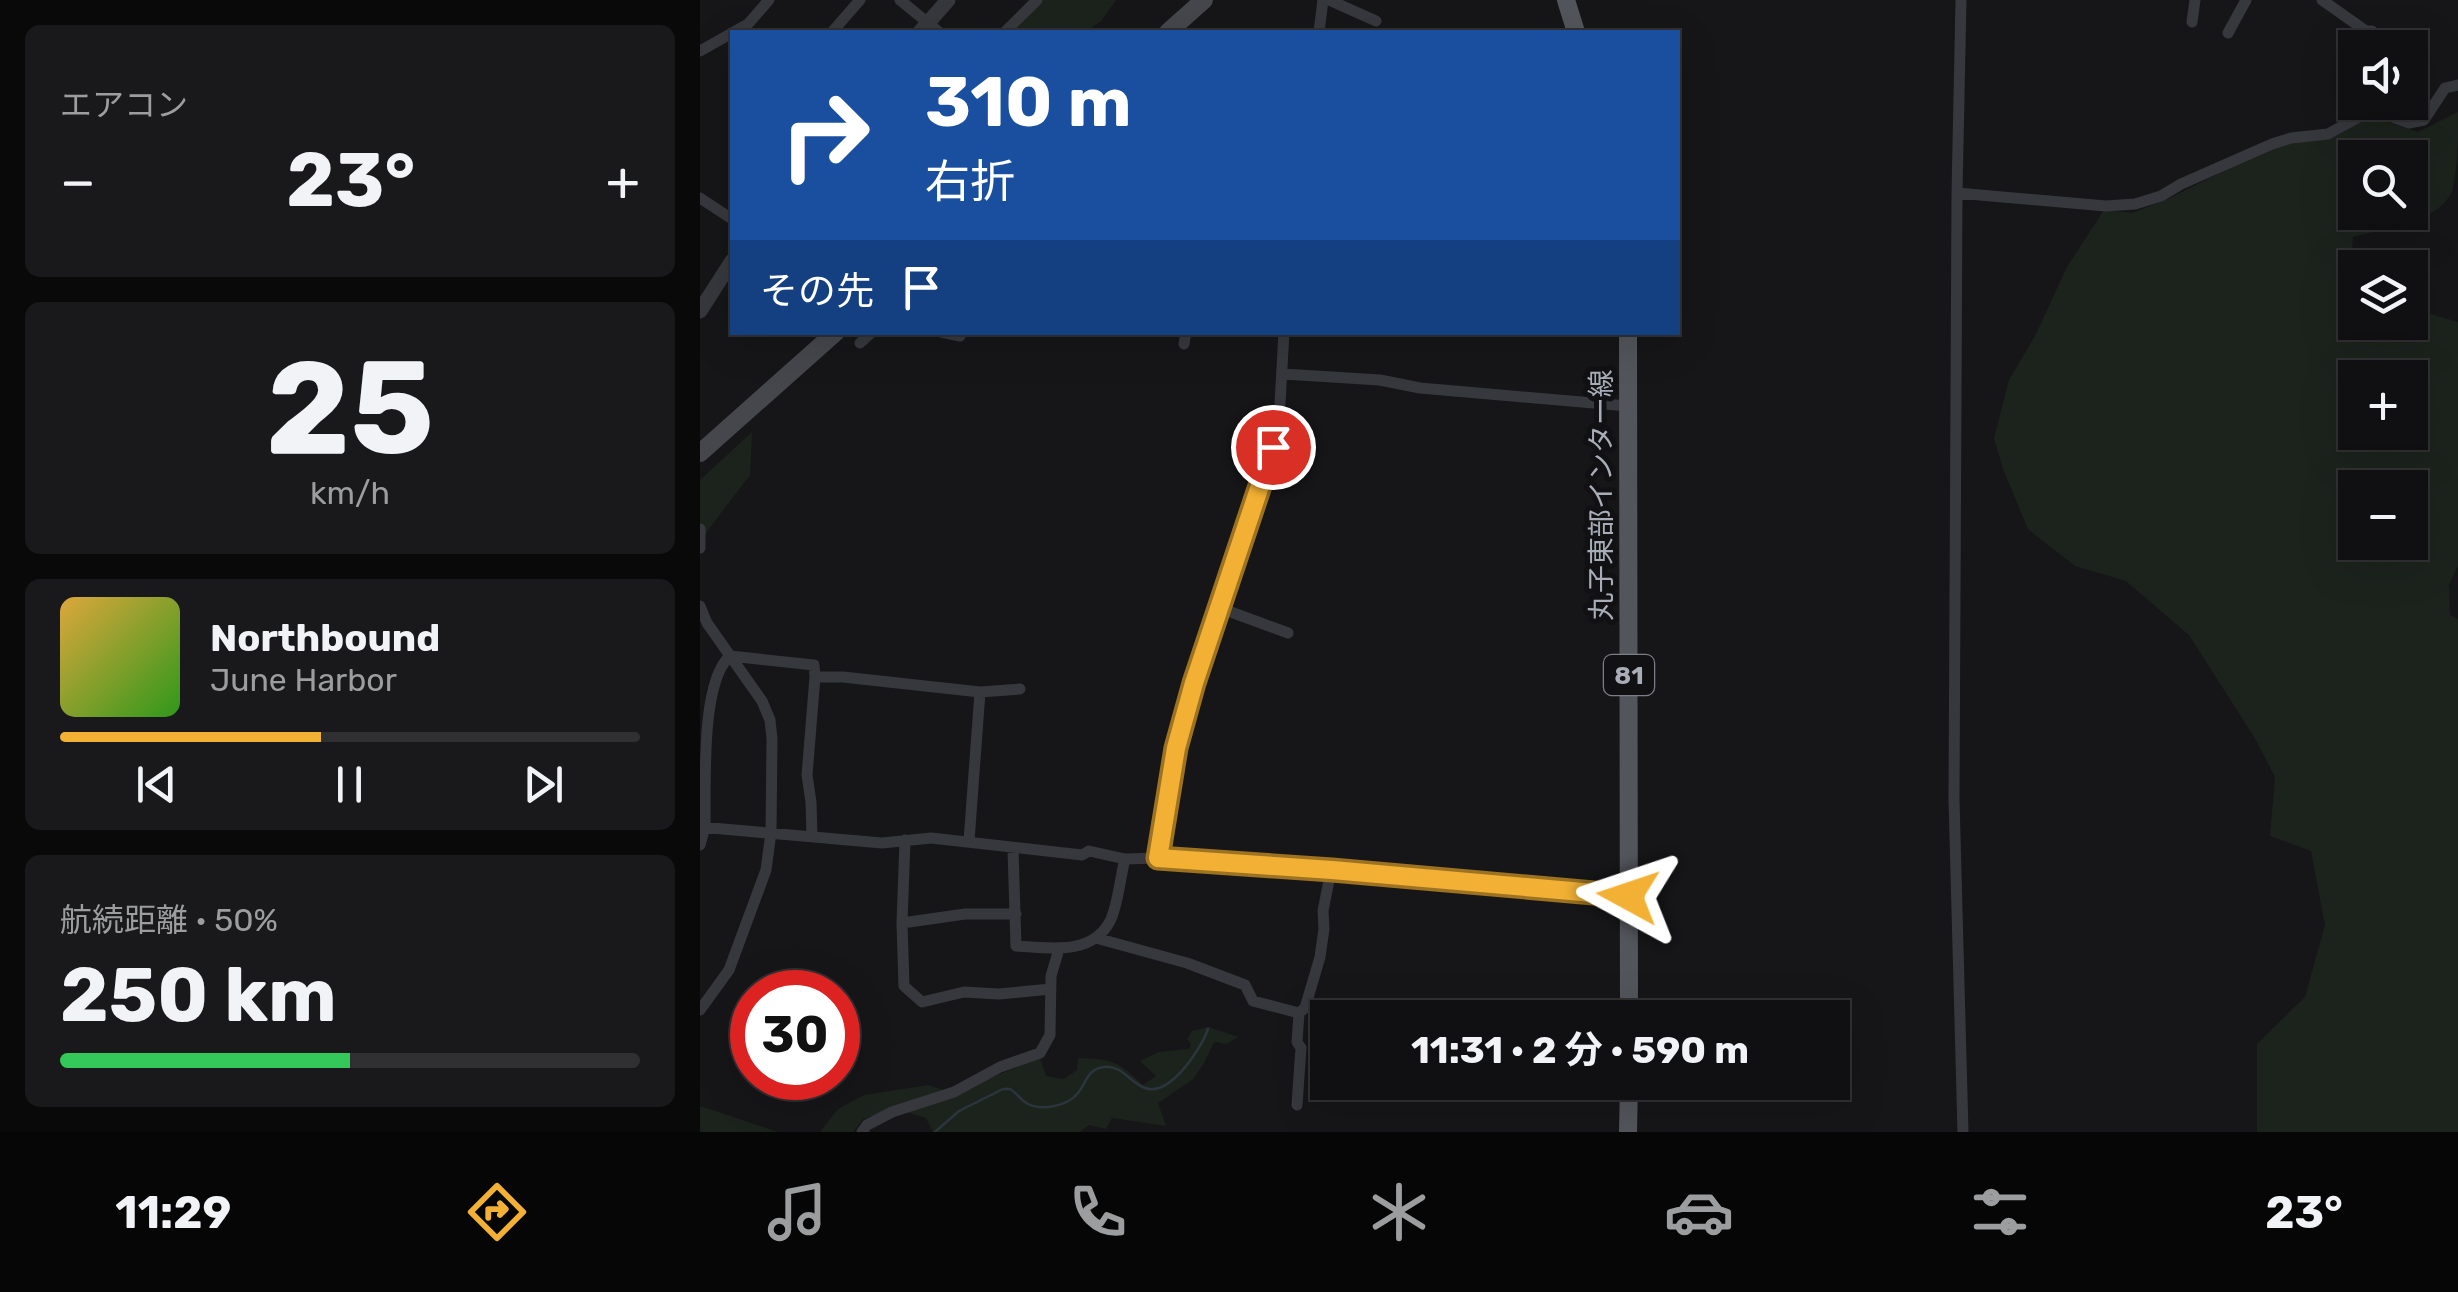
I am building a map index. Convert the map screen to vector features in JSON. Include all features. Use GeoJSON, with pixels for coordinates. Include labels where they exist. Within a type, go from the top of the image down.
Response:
{"type":"FeatureCollection","features":[{"type":"Feature","properties":{"kind":"main road"},"geometry":{"type":"LineString","coordinates":[[1170,30],[1204,0]]}},
{"type":"Feature","properties":{"kind":"main road"},"geometry":{"type":"LineString","coordinates":[[1566,0],[1575,30]]}},
{"type":"Feature","properties":{"kind":"main road"},"geometry":{"type":"LineString","coordinates":[[702,446],[832,335]]}},
{"type":"Feature","properties":{"kind":"main road","name":"丸子東部インター線"},"geometry":{"type":"LineString","coordinates":[[1628,335],[1628,1000]]}},
{"type":"Feature","properties":{"kind":"main road"},"geometry":{"type":"LineString","coordinates":[[1628,1100],[1628,1132]]}},
{"type":"Feature","properties":{"kind":"street"},"geometry":{"type":"LineString","coordinates":[[753,28],[769,0]]}},
{"type":"Feature","properties":{"kind":"street"},"geometry":{"type":"LineString","coordinates":[[834,30],[860,0]]}},
{"type":"Feature","properties":{"kind":"street"},"geometry":{"type":"LineString","coordinates":[[900,0],[929,29],[948,0]]}},
{"type":"Feature","properties":{"kind":"street"},"geometry":{"type":"LineString","coordinates":[[1008,30],[1037,0]]}},
{"type":"Feature","properties":{"kind":"street"},"geometry":{"type":"LineString","coordinates":[[1319,30],[1326,0],[1376,22]]}},
{"type":"Feature","properties":{"kind":"street"},"geometry":{"type":"LineString","coordinates":[[1961,0],[1954,799],[1963,1132]]}},
{"type":"Feature","properties":{"kind":"street"},"geometry":{"type":"LineString","coordinates":[[2192,22],[2195,0]]}},
{"type":"Feature","properties":{"kind":"street"},"geometry":{"type":"LineString","coordinates":[[2228,33],[2246,0]]}},
{"type":"Feature","properties":{"kind":"street"},"geometry":{"type":"LineString","coordinates":[[2322,0],[2365,30]]}},
{"type":"Feature","properties":{"kind":"street"},"geometry":{"type":"LineString","coordinates":[[700,51],[730,38]]}},
{"type":"Feature","properties":{"kind":"street"},"geometry":{"type":"LineString","coordinates":[[1957,192],[2106,206],[2135,204],[2161,196],[2272,144],[2328,134],[2368,112],[2410,123],[2424,120],[2445,88],[2458,85]]}},
{"type":"Feature","properties":{"kind":"street"},"geometry":{"type":"LineString","coordinates":[[700,198],[730,217]]}},
{"type":"Feature","properties":{"kind":"street"},"geometry":{"type":"LineString","coordinates":[[700,311],[730,263]]}},
{"type":"Feature","properties":{"kind":"street"},"geometry":{"type":"LineString","coordinates":[[860,343],[869,335]]}},
{"type":"Feature","properties":{"kind":"street"},"geometry":{"type":"LineString","coordinates":[[1158,858],[1176,748],[1194,683],[1273,447],[1279,422],[1284,335]]}},
{"type":"Feature","properties":{"kind":"street"},"geometry":{"type":"LineString","coordinates":[[1283,374],[1628,406]]}},
{"type":"Feature","properties":{"kind":"street"},"geometry":{"type":"LineString","coordinates":[[700,529],[700,548]]}},
{"type":"Feature","properties":{"kind":"street"},"geometry":{"type":"LineString","coordinates":[[700,606],[707,623],[762,702],[770,720],[772,739],[766,870],[728,970],[700,1010]]}},
{"type":"Feature","properties":{"kind":"street"},"geometry":{"type":"LineString","coordinates":[[1220,608],[1288,633]]}},
{"type":"Feature","properties":{"kind":"street"},"geometry":{"type":"LineString","coordinates":[[700,845],[704,708],[722,662],[730,656],[814,666],[807,775],[812,836]]}},
{"type":"Feature","properties":{"kind":"street"},"geometry":{"type":"LineString","coordinates":[[815,678],[980,692],[1020,689]]}},
{"type":"Feature","properties":{"kind":"street"},"geometry":{"type":"LineString","coordinates":[[969,841],[980,692]]}},
{"type":"Feature","properties":{"kind":"street"},"geometry":{"type":"LineString","coordinates":[[703,827],[882,842],[931,838],[1082,854],[1089,851],[1124,859],[1332,870],[1628,896]]}},
{"type":"Feature","properties":{"kind":"street"},"geometry":{"type":"LineString","coordinates":[[905,840],[904,986],[922,1002],[964,992],[999,994],[1051,989]]}},
{"type":"Feature","properties":{"kind":"street"},"geometry":{"type":"LineString","coordinates":[[1013,848],[1016,946],[1075,948],[1096,938],[1110,920],[1124,859]]}},
{"type":"Feature","properties":{"kind":"street"},"geometry":{"type":"LineString","coordinates":[[1297,1105],[1299,1013],[1305,1008],[1320,958],[1323,911],[1332,870]]}},
{"type":"Feature","properties":{"kind":"street"},"geometry":{"type":"LineString","coordinates":[[902,924],[965,914],[1016,914]]}},
{"type":"Feature","properties":{"kind":"street"},"geometry":{"type":"LineString","coordinates":[[1096,938],[1187,963],[1245,985],[1253,1001],[1299,1013]]}},
{"type":"Feature","properties":{"kind":"street"},"geometry":{"type":"LineString","coordinates":[[862,1132],[867,1125],[892,1112],[954,1092],[1000,1067],[1040,1053],[1050,1034],[1050,976],[1060,949]]}},
{"type":"Feature","properties":{"kind":"shaded area"},"geometry":{"type":"Polygon","coordinates":[[[1043,0],[1116,0],[1101,21],[1088,30],[1016,30],[1043,0]]]}},
{"type":"Feature","properties":{"kind":"shaded area"},"geometry":{"type":"Polygon","coordinates":[[[2458,112],[2452,191],[2445,202],[2428,214],[2428,140],[2338,140],[2338,230],[2382,230],[2353,237],[2352,250],[2338,250],[2338,340],[2428,340],[2428,313],[2458,322],[2458,565],[2449,585],[2450,615],[2458,619],[2458,1132],[2257,1132],[2257,1044],[2305,997],[2325,925],[2311,851],[2270,836],[2275,777],[2189,635],[2126,581],[2075,566],[2028,529],[1994,438],[2009,380],[2035,336],[2067,267],[2104,210],[2132,213],[2254,156],[2351,120],[2381,120],[2418,132],[2458,112]]]}},
{"type":"Feature","properties":{"kind":"shaded area"},"geometry":{"type":"Polygon","coordinates":[[[752,432],[750,475],[700,546],[700,480],[752,432]]]}},
{"type":"Feature","properties":{"kind":"shaded area"},"geometry":{"type":"Polygon","coordinates":[[[1209,1027],[1238,1037],[1227,1044],[1214,1042],[1193,1079],[1158,1103],[1166,1126],[1112,1118],[1106,1129],[1089,1125],[1080,1132],[933,1132],[926,1118],[894,1108],[863,1119],[853,1132],[820,1132],[838,1109],[864,1095],[928,1085],[952,1093],[1040,1058],[1046,1076],[1064,1079],[1077,1070],[1078,1058],[1099,1059],[1120,1066],[1143,1085],[1156,1076],[1140,1061],[1159,1052],[1189,1049],[1187,1039],[1192,1031],[1209,1027]]]}},
{"type":"Feature","properties":{"kind":"shaded area"},"geometry":{"type":"Polygon","coordinates":[[[700,1106],[778,1132],[700,1132],[700,1106]]]}},
{"type":"Feature","properties":{"kind":"waterway"},"geometry":{"type":"LineString","coordinates":[[935,1132],[959,1111],[1003,1089],[1010,1089],[1034,1106],[1061,1104],[1074,1097],[1098,1068],[1111,1067],[1140,1086],[1155,1089],[1174,1079],[1192,1059],[1208,1029]]}},
{"type":"Feature","properties":{"kind":"route"},"geometry":{"type":"LineString","coordinates":[[1273,447],[1194,683],[1176,748],[1158,858],[1628,896]]}}]}
